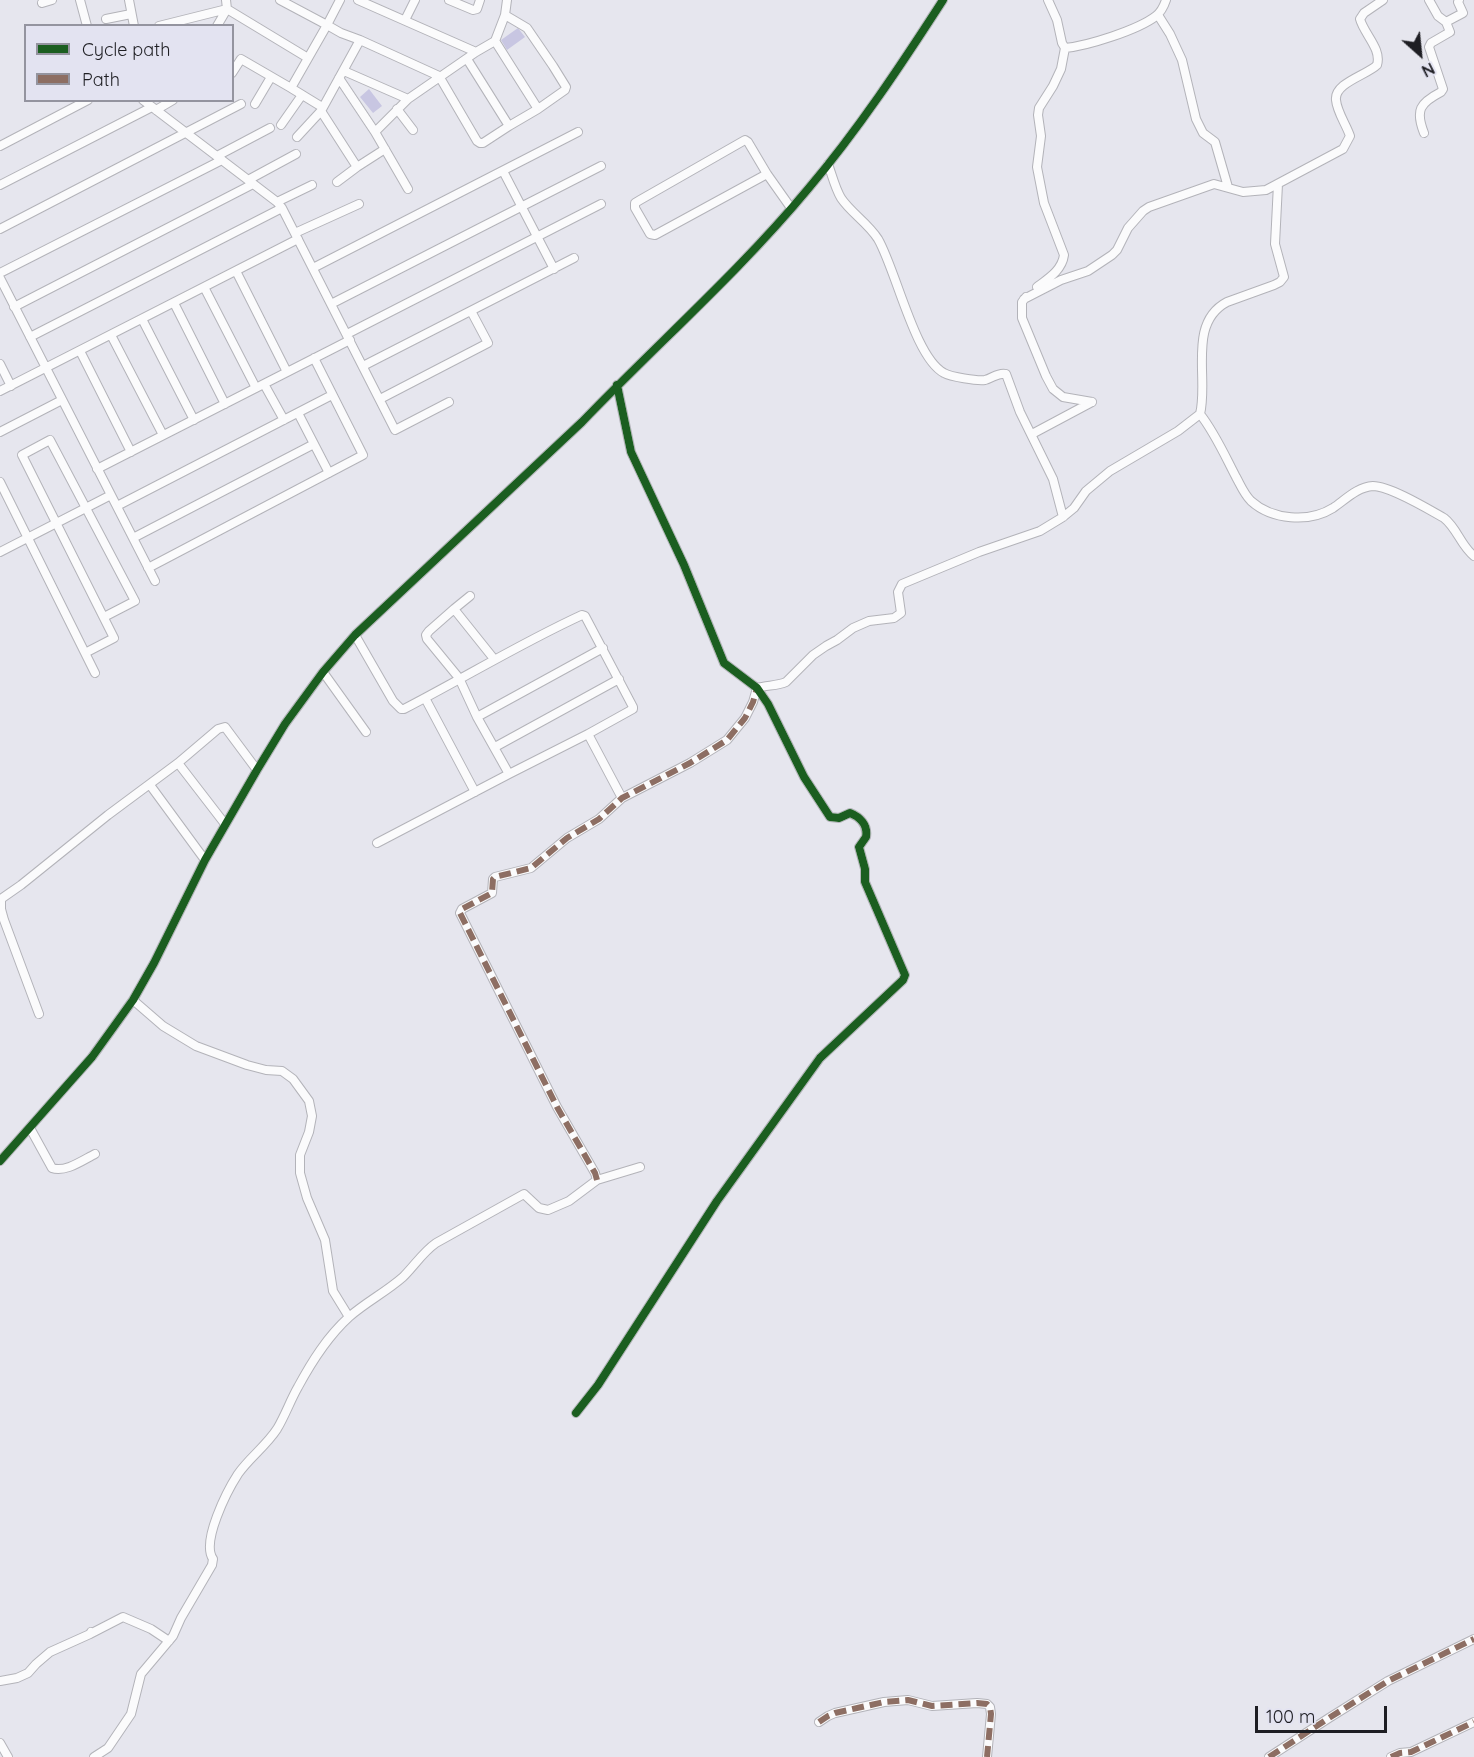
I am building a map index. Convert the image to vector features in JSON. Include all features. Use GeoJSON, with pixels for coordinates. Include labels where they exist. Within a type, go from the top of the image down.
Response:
{"type":"FeatureCollection","features":[{"type":"Feature","properties":{"kind":"street"},"geometry":{"type":"LineString","coordinates":[[42,3],[52,0]]}},
{"type":"Feature","properties":{"kind":"street"},"geometry":{"type":"LineString","coordinates":[[80,0],[86,24]]}},
{"type":"Feature","properties":{"kind":"street"},"geometry":{"type":"LineString","coordinates":[[129,0],[134,24]]}},
{"type":"Feature","properties":{"kind":"street"},"geometry":{"type":"LineString","coordinates":[[218,24],[227,9],[226,0]]}},
{"type":"Feature","properties":{"kind":"street"},"geometry":{"type":"LineString","coordinates":[[280,0],[341,33],[439,76],[480,143],[538,109],[562,93],[566,87],[527,28],[505,15]]}},
{"type":"Feature","properties":{"kind":"street"},"geometry":{"type":"LineString","coordinates":[[291,88],[340,0]]}},
{"type":"Feature","properties":{"kind":"street"},"geometry":{"type":"LineString","coordinates":[[358,0],[476,52]]}},
{"type":"Feature","properties":{"kind":"street"},"geometry":{"type":"LineString","coordinates":[[405,20],[415,0]]}},
{"type":"Feature","properties":{"kind":"street"},"geometry":{"type":"LineString","coordinates":[[449,0],[461,2],[475,10],[480,0]]}},
{"type":"Feature","properties":{"kind":"street"},"geometry":{"type":"LineString","coordinates":[[375,132],[408,99],[439,76],[495,41],[505,15],[507,0]]}},
{"type":"Feature","properties":{"kind":"street"},"geometry":{"type":"LineString","coordinates":[[0,1161],[92,1057],[133,1000],[225,824],[285,724],[322,672],[355,635],[582,422],[706,299],[791,208],[843,146],[944,0]]}},
{"type":"Feature","properties":{"kind":"street"},"geometry":{"type":"LineString","coordinates":[[1032,434],[1092,402],[1062,397],[1053,389],[1023,318],[1024,298],[1054,275],[1063,263],[1064,255],[1044,203],[1037,167],[1041,136],[1039,108],[1061,69],[1065,48],[1057,20],[1048,0]]}},
{"type":"Feature","properties":{"kind":"street"},"geometry":{"type":"LineString","coordinates":[[1065,48],[1097,41],[1143,24],[1158,15],[1166,0]]}},
{"type":"Feature","properties":{"kind":"street"},"geometry":{"type":"LineString","coordinates":[[1024,298],[1088,271],[1112,255],[1128,228],[1149,207],[1214,184],[1244,192],[1266,190],[1343,149],[1350,136],[1336,102],[1336,95],[1346,84],[1377,65],[1377,52],[1360,19],[1364,13],[1383,0]]}},
{"type":"Feature","properties":{"kind":"street"},"geometry":{"type":"LineString","coordinates":[[1424,134],[1419,117],[1422,105],[1443,89],[1429,47],[1431,43],[1450,32],[1446,22],[1438,16],[1429,0]]}},
{"type":"Feature","properties":{"kind":"street"},"geometry":{"type":"LineString","coordinates":[[1446,22],[1462,13],[1459,0]]}},
{"type":"Feature","properties":{"kind":"street"},"geometry":{"type":"LineString","coordinates":[[167,24],[227,9],[308,58]]}},
{"type":"Feature","properties":{"kind":"street"},"geometry":{"type":"LineString","coordinates":[[106,20],[131,14]]}},
{"type":"Feature","properties":{"kind":"street"},"geometry":{"type":"LineString","coordinates":[[1158,15],[1182,60],[1196,119],[1203,133],[1215,142],[1228,187]]}},
{"type":"Feature","properties":{"kind":"street"},"geometry":{"type":"LineString","coordinates":[[297,137],[322,109],[360,40]]}},
{"type":"Feature","properties":{"kind":"street"},"geometry":{"type":"LineString","coordinates":[[495,41],[538,109]]}},
{"type":"Feature","properties":{"kind":"street"},"geometry":{"type":"LineString","coordinates":[[234,70],[241,59],[322,109],[357,167]]}},
{"type":"Feature","properties":{"kind":"street"},"geometry":{"type":"LineString","coordinates":[[467,59],[509,126]]}},
{"type":"Feature","properties":{"kind":"street"},"geometry":{"type":"LineString","coordinates":[[342,74],[408,99]]}},
{"type":"Feature","properties":{"kind":"street"},"geometry":{"type":"LineString","coordinates":[[342,74],[408,189]]}},
{"type":"Feature","properties":{"kind":"street"},"geometry":{"type":"LineString","coordinates":[[255,104],[271,77]]}},
{"type":"Feature","properties":{"kind":"street"},"geometry":{"type":"LineString","coordinates":[[281,125],[302,95]]}},
{"type":"Feature","properties":{"kind":"street"},"geometry":{"type":"LineString","coordinates":[[0,146],[84,102]]}},
{"type":"Feature","properties":{"kind":"street"},"geometry":{"type":"LineString","coordinates":[[145,102],[280,205],[395,430],[450,402]]}},
{"type":"Feature","properties":{"kind":"street"},"geometry":{"type":"LineString","coordinates":[[0,185],[169,102]]}},
{"type":"Feature","properties":{"kind":"street"},"geometry":{"type":"LineString","coordinates":[[0,229],[241,104]]}},
{"type":"Feature","properties":{"kind":"street"},"geometry":{"type":"LineString","coordinates":[[398,109],[413,130]]}},
{"type":"Feature","properties":{"kind":"street"},"geometry":{"type":"LineString","coordinates":[[0,273],[220,158],[270,128]]}},
{"type":"Feature","properties":{"kind":"street"},"geometry":{"type":"LineString","coordinates":[[313,268],[578,132]]}},
{"type":"Feature","properties":{"kind":"street"},"geometry":{"type":"LineString","coordinates":[[767,174],[655,235],[650,234],[635,208],[635,203],[745,140],[791,208]]}},
{"type":"Feature","properties":{"kind":"street"},"geometry":{"type":"LineString","coordinates":[[337,182],[385,149]]}},
{"type":"Feature","properties":{"kind":"street"},"geometry":{"type":"LineString","coordinates":[[14,306],[251,182],[297,154]]}},
{"type":"Feature","properties":{"kind":"street"},"geometry":{"type":"LineString","coordinates":[[828,164],[840,196],[873,231],[888,257],[910,322],[930,359],[944,373],[957,376],[987,380],[1000,373],[1006,374],[1020,412],[1053,479],[1063,517]]}},
{"type":"Feature","properties":{"kind":"street"},"geometry":{"type":"LineString","coordinates":[[331,304],[601,166]]}},
{"type":"Feature","properties":{"kind":"street"},"geometry":{"type":"LineString","coordinates":[[503,171],[554,269]]}},
{"type":"Feature","properties":{"kind":"street"},"geometry":{"type":"LineString","coordinates":[[1278,184],[1275,244],[1284,277],[1274,285],[1221,305],[1210,316],[1201,354],[1200,414],[1218,441],[1245,493],[1260,507],[1283,516],[1313,516],[1332,508],[1362,488],[1377,486],[1395,492],[1444,518],[1450,523],[1465,548],[1474,556]]}},
{"type":"Feature","properties":{"kind":"street"},"geometry":{"type":"LineString","coordinates":[[30,337],[280,205],[312,185]]}},
{"type":"Feature","properties":{"kind":"street"},"geometry":{"type":"LineString","coordinates":[[0,392],[236,271],[358,204]]}},
{"type":"Feature","properties":{"kind":"street"},"geometry":{"type":"LineString","coordinates":[[98,469],[314,358],[348,337],[601,204]]}},
{"type":"Feature","properties":{"kind":"street"},"geometry":{"type":"LineString","coordinates":[[363,366],[574,258]]}},
{"type":"Feature","properties":{"kind":"street"},"geometry":{"type":"LineString","coordinates":[[236,271],[287,372]]}},
{"type":"Feature","properties":{"kind":"street"},"geometry":{"type":"LineString","coordinates":[[0,278],[155,581]]}},
{"type":"Feature","properties":{"kind":"street"},"geometry":{"type":"LineString","coordinates":[[204,287],[256,388]]}},
{"type":"Feature","properties":{"kind":"street"},"geometry":{"type":"LineString","coordinates":[[174,303],[225,404]]}},
{"type":"Feature","properties":{"kind":"street"},"geometry":{"type":"LineString","coordinates":[[380,399],[488,343],[471,311]]}},
{"type":"Feature","properties":{"kind":"street"},"geometry":{"type":"LineString","coordinates":[[142,319],[194,420]]}},
{"type":"Feature","properties":{"kind":"street"},"geometry":{"type":"LineString","coordinates":[[111,334],[163,435]]}},
{"type":"Feature","properties":{"kind":"street"},"geometry":{"type":"LineString","coordinates":[[80,351],[131,452]]}},
{"type":"Feature","properties":{"kind":"street"},"geometry":{"type":"LineString","coordinates":[[148,567],[363,455],[314,358]]}},
{"type":"Feature","properties":{"kind":"street"},"geometry":{"type":"LineString","coordinates":[[0,364],[11,386]]}},
{"type":"Feature","properties":{"kind":"street"},"geometry":{"type":"LineString","coordinates":[[264,384],[284,420]]}},
{"type":"Feature","properties":{"kind":"street"},"geometry":{"type":"LineString","coordinates":[[576,1413],[598,1385],[730,1182],[820,1058],[903,980],[905,975],[865,882],[866,869],[859,847],[866,837],[866,828],[858,817],[850,813],[839,818],[830,817],[804,777],[768,704],[757,688],[724,663],[684,565],[631,452],[617,385]]}},
{"type":"Feature","properties":{"kind":"street"},"geometry":{"type":"LineString","coordinates":[[117,506],[332,395]]}},
{"type":"Feature","properties":{"kind":"street"},"geometry":{"type":"LineString","coordinates":[[0,432],[62,400]]}},
{"type":"Feature","properties":{"kind":"street"},"geometry":{"type":"LineString","coordinates":[[298,413],[330,473]]}},
{"type":"Feature","properties":{"kind":"street"},"geometry":{"type":"LineString","coordinates":[[757,688],[786,682],[813,656],[853,628],[869,621],[897,616],[901,613],[898,592],[902,584],[979,552],[1040,531],[1063,517],[1099,479],[1178,431],[1200,414]]}},
{"type":"Feature","properties":{"kind":"street"},"geometry":{"type":"LineString","coordinates":[[85,653],[114,638],[22,455],[50,440],[135,600],[104,617]]}},
{"type":"Feature","properties":{"kind":"street"},"geometry":{"type":"LineString","coordinates":[[133,538],[314,444]]}},
{"type":"Feature","properties":{"kind":"street"},"geometry":{"type":"LineString","coordinates":[[0,482],[95,673]]}},
{"type":"Feature","properties":{"kind":"street"},"geometry":{"type":"LineString","coordinates":[[0,552],[111,495]]}},
{"type":"Feature","properties":{"kind":"street"},"geometry":{"type":"LineString","coordinates":[[470,596],[426,635],[459,678],[477,717],[509,774]]}},
{"type":"Feature","properties":{"kind":"street"},"geometry":{"type":"LineString","coordinates":[[454,609],[494,659]]}},
{"type":"Feature","properties":{"kind":"street"},"geometry":{"type":"LineString","coordinates":[[355,635],[398,707],[404,709],[494,659],[582,615],[585,616],[620,678],[633,707],[588,734],[377,843]]}},
{"type":"Feature","properties":{"kind":"street"},"geometry":{"type":"LineString","coordinates":[[477,717],[603,648]]}},
{"type":"Feature","properties":{"kind":"street"},"geometry":{"type":"LineString","coordinates":[[322,672],[366,732]]}},
{"type":"Feature","properties":{"kind":"street"},"geometry":{"type":"LineString","coordinates":[[495,747],[620,678]]}},
{"type":"Feature","properties":{"kind":"street"},"geometry":{"type":"LineString","coordinates":[[597,1180],[596,1173],[557,1107],[460,913],[462,909],[492,893],[495,877],[531,868],[567,838],[599,819],[622,798],[690,763],[727,740],[745,718],[757,688]]}},
{"type":"Feature","properties":{"kind":"street"},"geometry":{"type":"LineString","coordinates":[[425,698],[475,792]]}},
{"type":"Feature","properties":{"kind":"street"},"geometry":{"type":"LineString","coordinates":[[39,1014],[4,920],[0,899],[150,785],[218,729],[225,727],[257,770]]}},
{"type":"Feature","properties":{"kind":"street"},"geometry":{"type":"LineString","coordinates":[[588,734],[622,798]]}},
{"type":"Feature","properties":{"kind":"street"},"geometry":{"type":"LineString","coordinates":[[178,763],[225,824]]}},
{"type":"Feature","properties":{"kind":"street"},"geometry":{"type":"LineString","coordinates":[[150,785],[205,860]]}},
{"type":"Feature","properties":{"kind":"street"},"geometry":{"type":"LineString","coordinates":[[133,1000],[163,1026],[196,1046],[247,1065],[282,1071],[289,1075],[309,1101],[312,1116],[309,1132],[300,1155],[300,1173],[309,1204],[325,1240],[333,1291],[349,1317]]}},
{"type":"Feature","properties":{"kind":"street"},"geometry":{"type":"LineString","coordinates":[[30,1128],[52,1168],[58,1170],[71,1166],[95,1154]]}},
{"type":"Feature","properties":{"kind":"street"},"geometry":{"type":"LineString","coordinates":[[94,1757],[108,1748],[131,1714],[141,1674],[169,1641],[212,1565],[213,1559],[209,1554],[211,1533],[237,1476],[277,1429],[297,1388],[335,1329],[386,1291],[426,1250],[524,1194],[539,1208],[548,1210],[569,1201],[597,1180],[640,1167]]}},
{"type":"Feature","properties":{"kind":"street"},"geometry":{"type":"LineString","coordinates":[[0,1681],[28,1673],[50,1652],[123,1617],[151,1629],[169,1641]]}},
{"type":"Feature","properties":{"kind":"street"},"geometry":{"type":"LineString","coordinates":[[1269,1757],[1388,1681],[1474,1639]]}},
{"type":"Feature","properties":{"kind":"street"},"geometry":{"type":"LineString","coordinates":[[819,1722],[835,1713],[897,1700],[908,1700],[932,1706],[987,1704],[991,1714],[987,1757]]}},
{"type":"Feature","properties":{"kind":"street"},"geometry":{"type":"LineString","coordinates":[[1391,1757],[1400,1753],[1412,1755],[1474,1722]]}},
{"type":"Feature","properties":{"kind":"street"},"geometry":{"type":"LineString","coordinates":[[0,1743],[8,1757]]}},
{"type":"Feature","properties":{"kind":"shaded area"},"geometry":{"type":"Polygon","coordinates":[[[518,28],[525,37],[507,50],[501,40],[518,28]]]}},
{"type":"Feature","properties":{"kind":"shaded area"},"geometry":{"type":"Polygon","coordinates":[[[369,89],[382,106],[373,113],[360,97],[369,89]]]}},
{"type":"Feature","properties":{"kind":"marked path"},"geometry":{"type":"LineString","coordinates":[[597,1180],[557,1107],[460,913],[462,909],[492,893],[495,877],[531,868],[567,838],[599,819],[622,798],[690,763],[727,740],[745,718],[757,688]]}},
{"type":"Feature","properties":{"kind":"marked path"},"geometry":{"type":"LineString","coordinates":[[1269,1757],[1388,1681],[1474,1639]]}},
{"type":"Feature","properties":{"kind":"marked path"},"geometry":{"type":"LineString","coordinates":[[819,1722],[835,1713],[884,1702],[908,1700],[932,1706],[987,1704],[991,1714],[987,1757]]}},
{"type":"Feature","properties":{"kind":"marked path"},"geometry":{"type":"LineString","coordinates":[[1391,1757],[1411,1752],[1474,1722]]}},
{"type":"Feature","properties":{"kind":"cycle path"},"geometry":{"type":"LineString","coordinates":[[0,1161],[92,1057],[133,1000],[205,860],[257,770],[285,724],[323,672],[355,635],[582,422],[782,220],[862,120],[943,0]]}},
{"type":"Feature","properties":{"kind":"cycle path"},"geometry":{"type":"LineString","coordinates":[[576,1413],[598,1385],[717,1201],[820,1058],[903,980],[905,975],[865,882],[865,869],[859,847],[866,837],[864,825],[860,819],[850,813],[839,818],[830,817],[804,777],[768,704],[757,688],[724,663],[684,565],[631,452],[617,385]]}}]}
